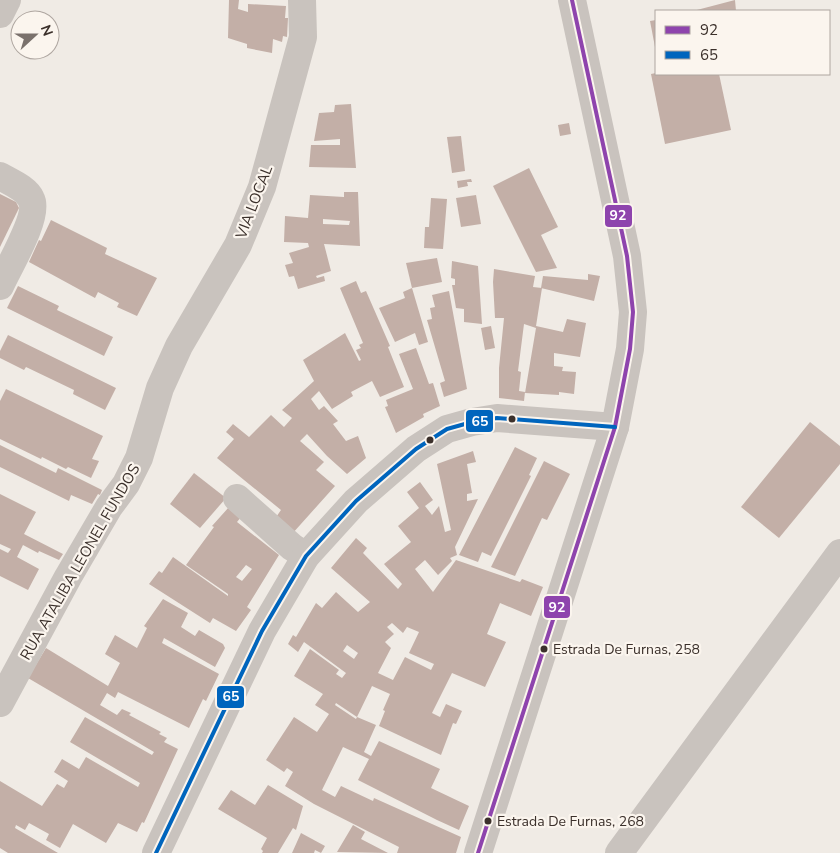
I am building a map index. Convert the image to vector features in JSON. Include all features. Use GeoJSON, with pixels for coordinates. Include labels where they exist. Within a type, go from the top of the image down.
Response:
{"type":"FeatureCollection","features":[{"type":"Feature","properties":{"kind":"street"},"geometry":{"type":"LineString","coordinates":[[0,14],[7,0]]}},
{"type":"Feature","properties":{"kind":"street","name":"VIA LOCAL"},"geometry":{"type":"LineString","coordinates":[[160,388],[179,346],[238,245],[262,187],[303,37],[302,0]]}},
{"type":"Feature","properties":{"kind":"street"},"geometry":{"type":"LineString","coordinates":[[478,853],[615,427],[630,349],[633,312],[627,256],[572,0]]}},
{"type":"Feature","properties":{"kind":"street"},"geometry":{"type":"LineString","coordinates":[[0,176],[31,197],[34,207],[32,220],[0,286]]}},
{"type":"Feature","properties":{"kind":"street","name":"RUA ATALIBA LEONEL FUNDOS"},"geometry":{"type":"LineString","coordinates":[[0,703],[72,569],[109,507],[126,484],[139,458],[160,388]]}},
{"type":"Feature","properties":{"kind":"street"},"geometry":{"type":"LineString","coordinates":[[156,853],[262,631],[306,556],[356,501],[416,449],[447,429],[497,418],[615,427]]}},
{"type":"Feature","properties":{"kind":"street"},"geometry":{"type":"LineString","coordinates":[[237,498],[292,547],[306,556]]}},
{"type":"Feature","properties":{"kind":"street"},"geometry":{"type":"LineString","coordinates":[[619,853],[840,553]]}},
{"type":"Feature","properties":{"kind":"building"},"geometry":{"type":"Polygon","coordinates":[[[229,0],[239,0],[238,9],[248,12],[248,4],[286,6],[285,18],[288,18],[287,37],[283,36],[282,42],[273,39],[272,53],[247,48],[247,44],[228,38],[229,0]]]}},
{"type":"Feature","properties":{"kind":"building"},"geometry":{"type":"Polygon","coordinates":[[[735,0],[736,10],[697,10],[735,0]]]}},
{"type":"Feature","properties":{"kind":"building"},"geometry":{"type":"Polygon","coordinates":[[[655,20],[655,47],[650,21],[655,20]]]}},
{"type":"Feature","properties":{"kind":"building"},"geometry":{"type":"Polygon","coordinates":[[[651,74],[719,75],[731,130],[665,144],[651,74]]]}},
{"type":"Feature","properties":{"kind":"building"},"geometry":{"type":"Polygon","coordinates":[[[351,104],[356,168],[309,167],[311,145],[340,145],[340,139],[314,141],[319,113],[334,112],[335,105],[351,104]]]}},
{"type":"Feature","properties":{"kind":"building"},"geometry":{"type":"Polygon","coordinates":[[[569,123],[571,134],[560,136],[558,125],[569,123]]]}},
{"type":"Feature","properties":{"kind":"building"},"geometry":{"type":"Polygon","coordinates":[[[461,136],[465,171],[452,173],[447,137],[461,136]]]}},
{"type":"Feature","properties":{"kind":"building"},"geometry":{"type":"Polygon","coordinates":[[[529,168],[558,227],[541,235],[557,268],[536,272],[493,186],[529,168]]]}},
{"type":"Feature","properties":{"kind":"building"},"geometry":{"type":"Polygon","coordinates":[[[471,179],[472,182],[467,182],[468,186],[458,188],[457,181],[471,179]]]}},
{"type":"Feature","properties":{"kind":"building"},"geometry":{"type":"Polygon","coordinates":[[[344,192],[358,192],[360,246],[324,244],[331,271],[316,276],[317,278],[324,276],[325,281],[298,289],[294,276],[289,277],[285,265],[293,263],[289,253],[309,247],[308,243],[284,242],[285,216],[308,218],[310,195],[344,197],[344,192]],[[323,219],[323,224],[349,225],[350,221],[323,219]]]}},
{"type":"Feature","properties":{"kind":"building"},"geometry":{"type":"Polygon","coordinates":[[[0,194],[16,202],[19,208],[0,247],[0,194]]]}},
{"type":"Feature","properties":{"kind":"building"},"geometry":{"type":"Polygon","coordinates":[[[476,195],[481,224],[461,227],[456,198],[476,195]]]}},
{"type":"Feature","properties":{"kind":"building"},"geometry":{"type":"Polygon","coordinates":[[[431,198],[447,199],[443,249],[424,248],[425,227],[429,227],[431,198]]]}},
{"type":"Feature","properties":{"kind":"building"},"geometry":{"type":"Polygon","coordinates":[[[51,220],[107,248],[105,254],[157,278],[137,316],[117,307],[119,303],[98,292],[95,298],[29,262],[51,220]]]}},
{"type":"Feature","properties":{"kind":"building"},"geometry":{"type":"Polygon","coordinates":[[[437,258],[442,282],[412,288],[406,263],[437,258]]]}},
{"type":"Feature","properties":{"kind":"building"},"geometry":{"type":"Polygon","coordinates":[[[452,261],[478,266],[482,324],[464,322],[464,309],[456,308],[452,285],[455,285],[455,279],[451,278],[452,261]]]}},
{"type":"Feature","properties":{"kind":"building"},"geometry":{"type":"Polygon","coordinates":[[[494,269],[535,276],[533,287],[542,288],[536,326],[563,332],[567,319],[586,323],[580,357],[554,353],[554,366],[563,367],[562,371],[576,372],[574,394],[559,392],[559,395],[525,393],[536,328],[524,324],[518,371],[521,372],[519,391],[525,392],[524,401],[499,398],[499,368],[504,318],[495,318],[494,269]]]}},
{"type":"Feature","properties":{"kind":"building"},"geometry":{"type":"Polygon","coordinates":[[[588,274],[600,276],[594,301],[541,288],[543,276],[588,280],[588,274]]]}},
{"type":"Feature","properties":{"kind":"building"},"geometry":{"type":"Polygon","coordinates":[[[356,281],[361,293],[366,291],[390,346],[388,347],[404,387],[380,397],[372,381],[351,392],[353,396],[332,409],[319,391],[311,399],[319,410],[324,406],[338,421],[333,424],[346,441],[358,436],[366,458],[347,474],[307,434],[300,441],[324,462],[316,470],[335,486],[292,534],[274,520],[281,510],[217,458],[234,439],[226,432],[233,424],[249,437],[271,415],[284,427],[292,418],[282,410],[314,381],[303,360],[345,333],[359,361],[361,360],[356,350],[361,348],[359,345],[363,343],[340,288],[356,281]]]}},
{"type":"Feature","properties":{"kind":"building"},"geometry":{"type":"Polygon","coordinates":[[[18,286],[59,306],[57,310],[113,337],[104,356],[7,308],[18,286]]]}},
{"type":"Feature","properties":{"kind":"building"},"geometry":{"type":"Polygon","coordinates":[[[412,288],[428,342],[419,345],[415,333],[395,342],[379,308],[405,298],[403,292],[412,288]]]}},
{"type":"Feature","properties":{"kind":"building"},"geometry":{"type":"Polygon","coordinates":[[[449,291],[467,389],[444,397],[440,383],[445,381],[427,320],[432,319],[430,308],[435,307],[432,295],[449,291]]]}},
{"type":"Feature","properties":{"kind":"building"},"geometry":{"type":"Polygon","coordinates":[[[491,326],[495,348],[485,350],[481,328],[491,326]]]}},
{"type":"Feature","properties":{"kind":"building"},"geometry":{"type":"Polygon","coordinates":[[[8,335],[116,388],[105,410],[73,394],[74,390],[26,367],[24,370],[0,358],[0,351],[8,335]]]}},
{"type":"Feature","properties":{"kind":"building"},"geometry":{"type":"Polygon","coordinates":[[[416,348],[429,384],[433,383],[440,406],[423,414],[424,417],[396,433],[385,407],[388,406],[386,400],[413,389],[399,354],[416,348]]]}},
{"type":"Feature","properties":{"kind":"building"},"geometry":{"type":"Polygon","coordinates":[[[6,389],[103,436],[92,459],[99,461],[91,478],[68,467],[66,469],[42,457],[41,459],[0,439],[0,401],[6,389]]]}},
{"type":"Feature","properties":{"kind":"building"},"geometry":{"type":"Polygon","coordinates":[[[810,422],[840,446],[840,464],[779,538],[741,507],[810,422]]]}},
{"type":"Feature","properties":{"kind":"building"},"geometry":{"type":"Polygon","coordinates":[[[0,445],[56,473],[58,468],[102,490],[100,495],[98,494],[92,504],[71,495],[69,501],[0,467],[0,445]]]}},
{"type":"Feature","properties":{"kind":"building"},"geometry":{"type":"Polygon","coordinates":[[[515,447],[537,458],[529,475],[531,476],[491,556],[482,552],[478,562],[459,555],[515,447]]]}},
{"type":"Feature","properties":{"kind":"building"},"geometry":{"type":"Polygon","coordinates":[[[473,451],[476,462],[467,464],[472,493],[467,494],[467,501],[478,499],[455,547],[457,555],[450,558],[452,561],[438,575],[425,560],[415,569],[433,592],[456,560],[520,582],[522,579],[543,587],[531,616],[500,603],[487,634],[506,642],[485,687],[452,673],[432,713],[440,717],[446,704],[462,711],[456,724],[453,723],[441,755],[379,726],[390,694],[372,686],[357,717],[376,725],[364,752],[371,756],[379,741],[440,769],[431,788],[469,806],[459,830],[358,780],[369,759],[343,747],[322,790],[335,797],[341,786],[373,801],[374,798],[461,837],[456,853],[397,853],[399,847],[314,804],[285,786],[293,772],[287,768],[284,772],[266,760],[294,717],[317,732],[329,714],[315,705],[323,694],[294,676],[310,649],[339,670],[336,674],[342,678],[346,673],[304,642],[298,652],[288,644],[293,635],[296,637],[316,603],[322,608],[336,592],[358,612],[370,602],[331,568],[356,538],[367,548],[363,553],[398,589],[402,584],[384,564],[411,542],[398,526],[419,508],[407,492],[420,482],[433,500],[425,506],[432,515],[439,506],[445,532],[451,530],[437,464],[473,451]],[[392,623],[387,627],[394,634],[385,642],[391,648],[378,673],[393,680],[405,657],[431,670],[434,664],[409,653],[419,632],[407,627],[403,633],[392,623]],[[347,645],[343,651],[354,659],[358,653],[347,645]],[[336,703],[335,705],[356,719],[357,717],[336,703]]]}},
{"type":"Feature","properties":{"kind":"building"},"geometry":{"type":"Polygon","coordinates":[[[544,461],[570,474],[547,520],[542,518],[515,576],[491,567],[544,461]]]}},
{"type":"Feature","properties":{"kind":"building"},"geometry":{"type":"Polygon","coordinates":[[[194,473],[226,498],[200,528],[170,504],[194,473]]]}},
{"type":"Feature","properties":{"kind":"building"},"geometry":{"type":"Polygon","coordinates":[[[0,494],[36,512],[24,534],[63,554],[59,560],[39,551],[38,553],[23,545],[17,557],[39,569],[28,590],[0,576],[0,549],[8,553],[11,549],[0,544],[0,494]]]}},
{"type":"Feature","properties":{"kind":"building"},"geometry":{"type":"Polygon","coordinates":[[[229,507],[241,517],[237,522],[279,555],[247,607],[251,610],[236,631],[213,618],[210,623],[149,584],[159,571],[162,573],[173,557],[228,596],[228,594],[186,565],[214,527],[212,526],[229,507]],[[246,565],[236,577],[242,581],[252,569],[246,565]]]}},
{"type":"Feature","properties":{"kind":"building"},"geometry":{"type":"Polygon","coordinates":[[[163,599],[188,613],[181,627],[195,636],[199,630],[223,644],[225,648],[215,667],[164,638],[162,643],[219,674],[206,701],[203,699],[189,728],[118,692],[115,698],[107,693],[100,705],[117,715],[122,709],[131,713],[129,715],[161,732],[159,734],[167,738],[164,742],[178,749],[144,823],[142,822],[137,832],[118,823],[106,843],[73,824],[60,848],[46,840],[49,834],[29,823],[25,830],[16,825],[15,828],[58,853],[8,853],[0,848],[0,781],[42,806],[57,784],[64,788],[68,781],[54,772],[62,759],[79,769],[86,757],[138,787],[140,783],[70,742],[85,717],[152,755],[154,752],[28,678],[46,648],[108,686],[120,663],[105,654],[115,635],[137,648],[147,628],[144,626],[163,599]]]}},
{"type":"Feature","properties":{"kind":"building"},"geometry":{"type":"Polygon","coordinates":[[[268,785],[303,806],[296,830],[293,828],[278,853],[262,853],[261,849],[267,838],[218,809],[231,790],[255,805],[268,785]]]}},
{"type":"Feature","properties":{"kind":"building"},"geometry":{"type":"Polygon","coordinates":[[[353,825],[365,832],[361,839],[388,853],[337,852],[353,825]]]}},
{"type":"Feature","properties":{"kind":"building"},"geometry":{"type":"Polygon","coordinates":[[[301,833],[325,846],[321,853],[315,850],[314,853],[292,853],[301,833]]]}},
{"type":"Feature","properties":{"kind":"transit line","name":"92"},"geometry":{"type":"LineString","coordinates":[[478,853],[615,427],[630,349],[633,312],[627,256],[572,0]]}},
{"type":"Feature","properties":{"kind":"transit line","name":"65"},"geometry":{"type":"LineString","coordinates":[[156,853],[262,631],[306,556],[356,501],[416,449],[447,429],[497,418],[615,427]]}},
{"type":"Feature","properties":{"kind":"place","name":"Estrada De Furnas, 258"},"geometry":{"type":"Point","coordinates":[544,649]}},
{"type":"Feature","properties":{"kind":"place","name":"Estrada De Furnas, 268"},"geometry":{"type":"Point","coordinates":[488,821]}}]}
